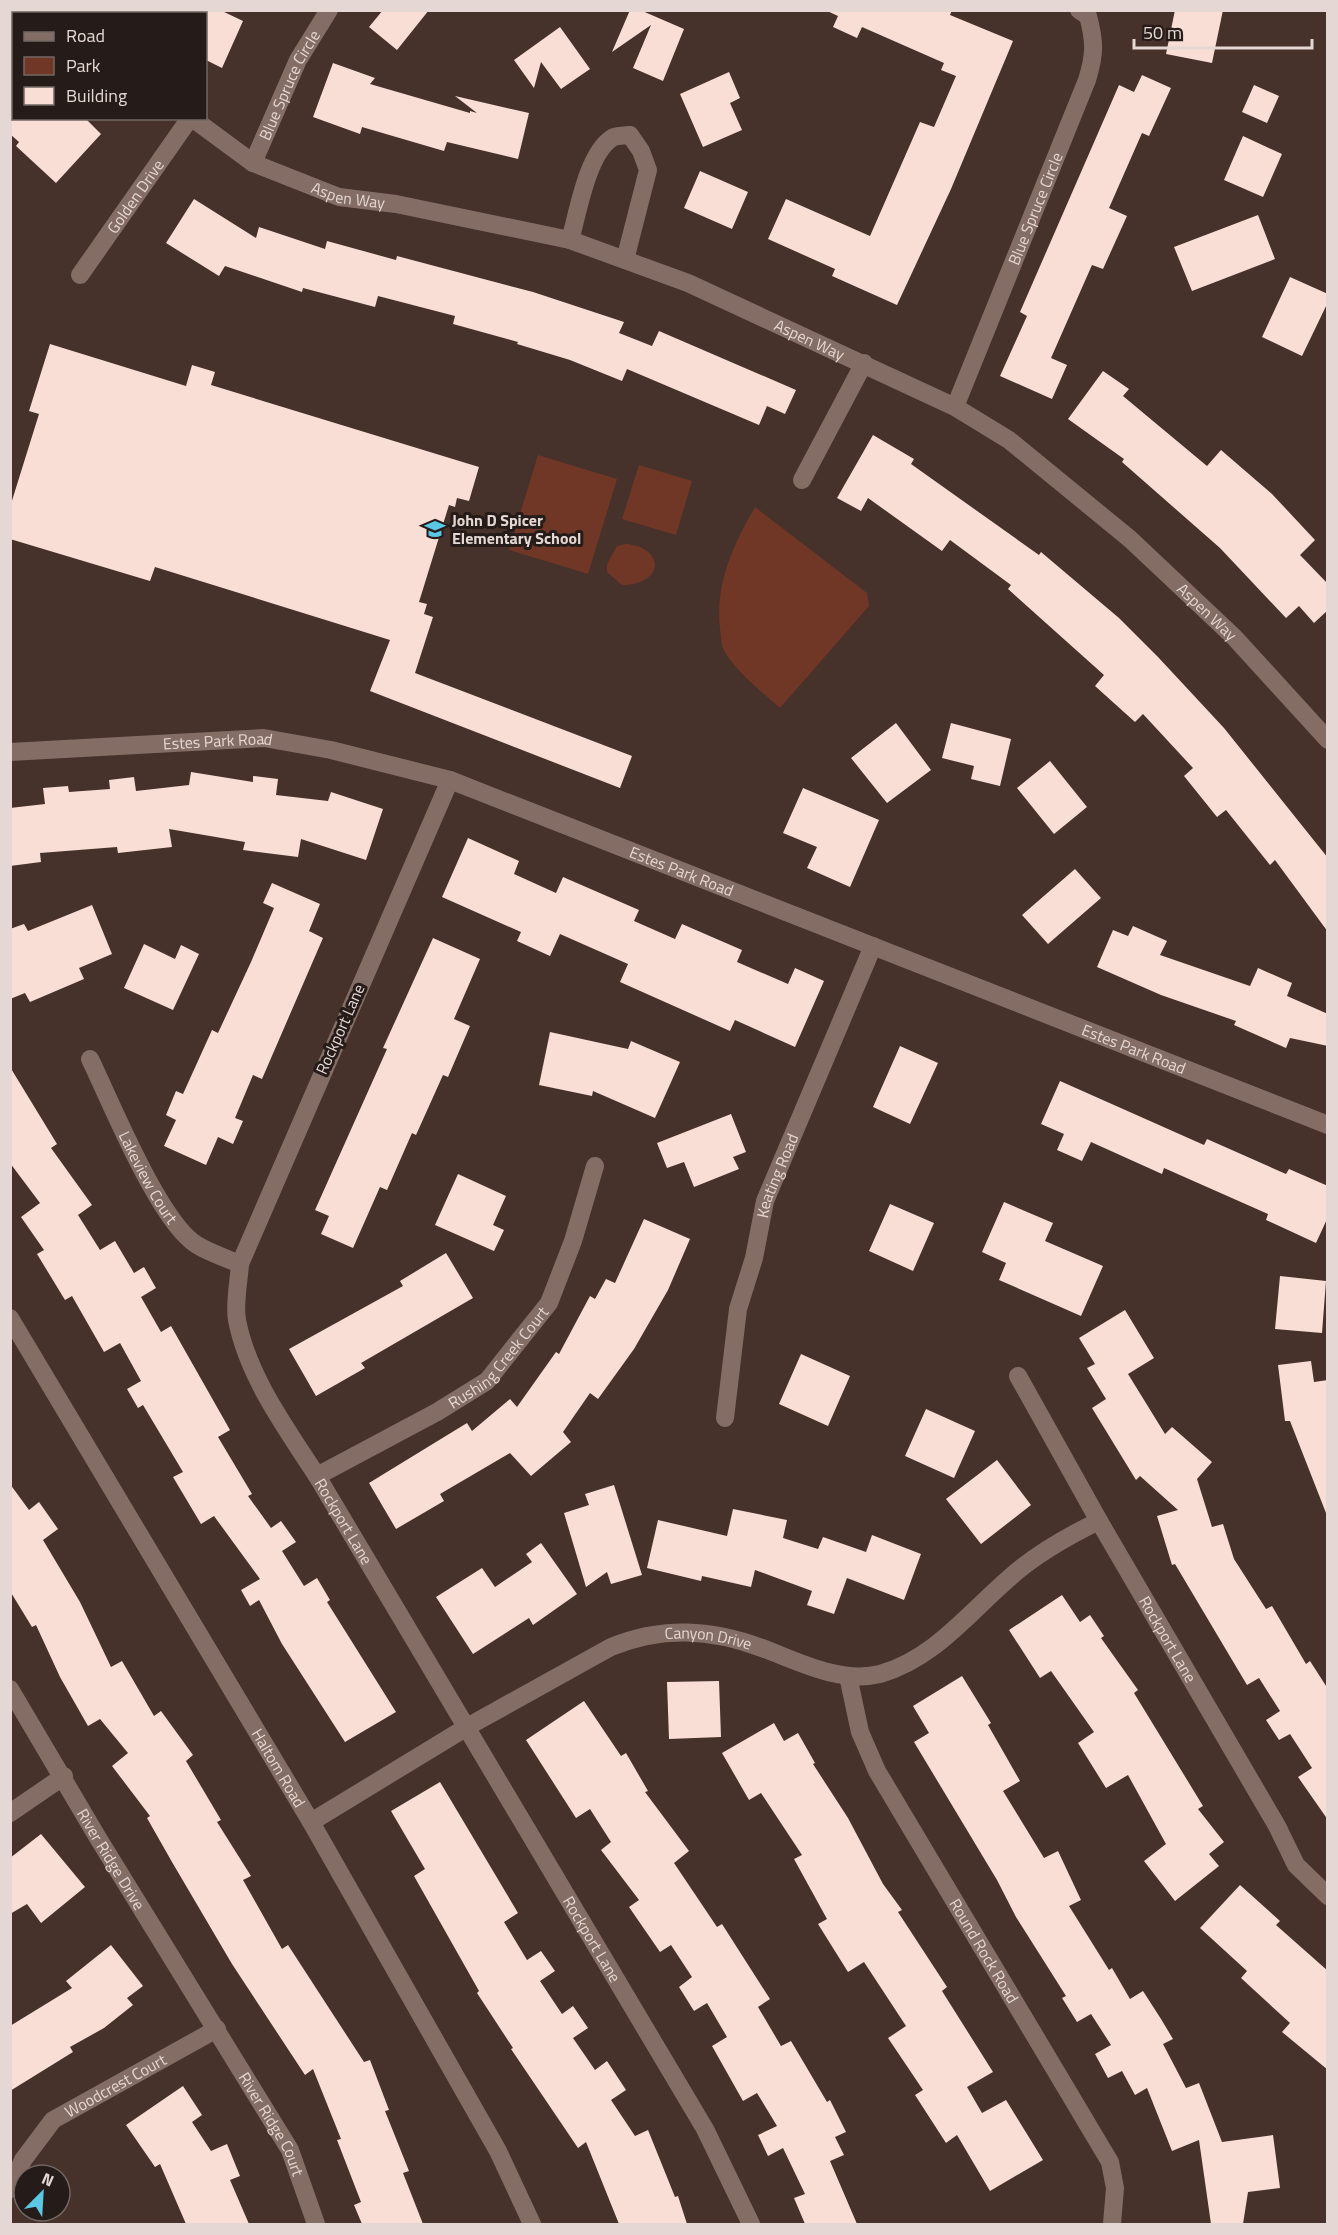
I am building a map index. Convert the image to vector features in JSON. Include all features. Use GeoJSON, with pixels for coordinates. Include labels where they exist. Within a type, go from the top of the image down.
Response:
{"type":"FeatureCollection","features":[{"type":"Feature","properties":{"kind":"street","name":"Blue Spruce Circle"},"geometry":{"type":"LineString","coordinates":[[253,163],[298,60],[329,10]]}},
{"type":"Feature","properties":{"kind":"street","name":"Blue Spruce Circle"},"geometry":{"type":"LineString","coordinates":[[955,407],[1095,56],[1094,35],[1088,16],[1079,10]]}},
{"type":"Feature","properties":{"kind":"street","name":"Golden Drive"},"geometry":{"type":"LineString","coordinates":[[80,275],[190,120]]}},
{"type":"Feature","properties":{"kind":"street","name":"Aspen Way"},"geometry":{"type":"LineString","coordinates":[[194,120],[253,163],[339,197],[396,204],[570,240],[688,283],[955,407],[1009,440],[1130,539],[1234,637],[1328,740]]}},
{"type":"Feature","properties":{"kind":"street"},"geometry":{"type":"LineString","coordinates":[[570,240],[593,162],[602,146],[614,137],[630,135],[641,151],[648,170],[625,260]]}},
{"type":"Feature","properties":{"kind":"street"},"geometry":{"type":"LineString","coordinates":[[802,480],[864,363]]}},
{"type":"Feature","properties":{"kind":"street","name":"Estes Park Road"},"geometry":{"type":"LineString","coordinates":[[10,752],[264,738],[331,750],[450,780],[1328,1125]]}},
{"type":"Feature","properties":{"kind":"street","name":"Rockport Lane"},"geometry":{"type":"LineString","coordinates":[[450,780],[240,1264],[237,1318],[252,1365],[273,1407],[317,1476],[705,2129],[750,2224]]}},
{"type":"Feature","properties":{"kind":"street","name":"Keating Road"},"geometry":{"type":"LineString","coordinates":[[725,1418],[738,1309],[754,1258],[765,1201],[873,946]]}},
{"type":"Feature","properties":{"kind":"street","name":"Lakeview Court"},"geometry":{"type":"LineString","coordinates":[[90,1059],[148,1181],[172,1218],[196,1245],[240,1264]]}},
{"type":"Feature","properties":{"kind":"street","name":"Rushing Creek Court"},"geometry":{"type":"LineString","coordinates":[[317,1476],[436,1412],[487,1381],[549,1303],[573,1241],[596,1166]]}},
{"type":"Feature","properties":{"kind":"street","name":"Haltom Road"},"geometry":{"type":"LineString","coordinates":[[10,1318],[312,1822],[498,2151],[531,2224]]}},
{"type":"Feature","properties":{"kind":"street","name":"Rockport Lane"},"geometry":{"type":"LineString","coordinates":[[1018,1376],[1099,1521],[1278,1826],[1296,1865],[1328,1896]]}},
{"type":"Feature","properties":{"kind":"street","name":"Canyon Drive"},"geometry":{"type":"LineString","coordinates":[[312,1822],[467,1727],[611,1647],[633,1638],[686,1631],[732,1638],[793,1662],[848,1676],[879,1674],[912,1660],[944,1639],[1017,1572],[1059,1541],[1099,1521]]}},
{"type":"Feature","properties":{"kind":"street","name":"Round Rock Road"},"geometry":{"type":"LineString","coordinates":[[848,1676],[860,1732],[877,1772],[1110,2162],[1115,2188],[1112,2224]]}},
{"type":"Feature","properties":{"kind":"street","name":"River Ridge Drive"},"geometry":{"type":"LineString","coordinates":[[10,1689],[64,1776],[98,1838],[217,2029]]}},
{"type":"Feature","properties":{"kind":"street"},"geometry":{"type":"LineString","coordinates":[[10,1813],[64,1776]]}},
{"type":"Feature","properties":{"kind":"street","name":"Woodcrest Court"},"geometry":{"type":"LineString","coordinates":[[10,2189],[23,2160],[53,2120],[217,2029]]}},
{"type":"Feature","properties":{"kind":"street","name":"River Ridge Court"},"geometry":{"type":"LineString","coordinates":[[217,2029],[290,2150],[316,2224]]}},
{"type":"Feature","properties":{"kind":"green space"},"geometry":{"type":"Polygon","coordinates":[[[538,455],[617,479],[588,574],[509,550],[538,455]]]}},
{"type":"Feature","properties":{"kind":"green space"},"geometry":{"type":"Polygon","coordinates":[[[639,465],[692,481],[676,535],[622,519],[639,465]]]}},
{"type":"Feature","properties":{"kind":"green space"},"geometry":{"type":"Polygon","coordinates":[[[755,507],[867,593],[869,606],[780,708],[748,680],[733,663],[721,641],[720,596],[727,565],[755,507]]]}},
{"type":"Feature","properties":{"kind":"green space"},"geometry":{"type":"Polygon","coordinates":[[[626,544],[648,552],[655,565],[647,579],[622,585],[607,572],[607,564],[617,546],[626,544]]]}},
{"type":"Feature","properties":{"kind":"building"},"geometry":{"type":"Polygon","coordinates":[[[206,10],[220,10],[243,21],[222,68],[207,60],[206,10]]]}},
{"type":"Feature","properties":{"kind":"building"},"geometry":{"type":"Polygon","coordinates":[[[383,10],[429,10],[397,50],[369,27],[383,10]]]}},
{"type":"Feature","properties":{"kind":"building"},"geometry":{"type":"Polygon","coordinates":[[[630,10],[640,10],[684,29],[663,81],[633,68],[651,25],[612,52],[630,10]]]}},
{"type":"Feature","properties":{"kind":"building"},"geometry":{"type":"Polygon","coordinates":[[[825,10],[952,10],[950,15],[1013,41],[951,189],[897,305],[832,276],[835,269],[768,239],[786,199],[870,236],[920,122],[934,127],[956,76],[941,70],[944,63],[862,27],[857,38],[833,27],[838,16],[825,10]]]}},
{"type":"Feature","properties":{"kind":"building"},"geometry":{"type":"Polygon","coordinates":[[[1175,10],[1223,10],[1212,63],[1166,54],[1175,10]]]}},
{"type":"Feature","properties":{"kind":"building"},"geometry":{"type":"Polygon","coordinates":[[[560,27],[590,69],[561,89],[541,62],[534,88],[514,60],[560,27]]]}},
{"type":"Feature","properties":{"kind":"building"},"geometry":{"type":"Polygon","coordinates":[[[333,63],[375,78],[370,84],[470,113],[470,111],[477,113],[455,96],[529,113],[518,159],[447,142],[444,151],[362,127],[360,134],[313,117],[333,63]]]}},
{"type":"Feature","properties":{"kind":"building"},"geometry":{"type":"Polygon","coordinates":[[[729,72],[740,98],[730,103],[742,130],[703,147],[680,94],[729,72]]]}},
{"type":"Feature","properties":{"kind":"building"},"geometry":{"type":"Polygon","coordinates":[[[1142,75],[1171,88],[1149,136],[1142,133],[1109,208],[1127,216],[1103,269],[1092,265],[1051,358],[1067,365],[1052,399],[1000,376],[1027,316],[1020,312],[1119,85],[1134,92],[1142,75]]]}},
{"type":"Feature","properties":{"kind":"building"},"geometry":{"type":"Polygon","coordinates":[[[1254,85],[1279,96],[1267,123],[1242,112],[1254,85]]]}},
{"type":"Feature","properties":{"kind":"building"},"geometry":{"type":"Polygon","coordinates":[[[10,118],[12,118],[12,120],[87,120],[101,134],[56,183],[16,146],[19,142],[10,134],[10,118]]]}},
{"type":"Feature","properties":{"kind":"building"},"geometry":{"type":"Polygon","coordinates":[[[1243,136],[1282,154],[1263,197],[1224,180],[1243,136]]]}},
{"type":"Feature","properties":{"kind":"building"},"geometry":{"type":"Polygon","coordinates":[[[700,171],[748,192],[732,229],[684,208],[700,171]]]}},
{"type":"Feature","properties":{"kind":"building"},"geometry":{"type":"Polygon","coordinates":[[[194,199],[256,238],[259,227],[325,249],[327,241],[396,260],[397,256],[533,292],[624,322],[619,333],[652,346],[659,331],[796,390],[785,414],[767,406],[759,425],[627,369],[622,381],[570,360],[517,344],[518,342],[453,324],[455,316],[378,296],[375,307],[303,288],[302,292],[225,266],[219,276],[166,243],[194,199]]]}},
{"type":"Feature","properties":{"kind":"building"},"geometry":{"type":"Polygon","coordinates":[[[1258,215],[1275,259],[1192,291],[1174,247],[1258,215]]]}},
{"type":"Feature","properties":{"kind":"building"},"geometry":{"type":"Polygon","coordinates":[[[1290,277],[1328,294],[1328,302],[1302,356],[1262,337],[1290,277]]]}},
{"type":"Feature","properties":{"kind":"building"},"geometry":{"type":"Polygon","coordinates":[[[50,344],[186,386],[192,365],[215,372],[211,385],[479,467],[469,501],[457,498],[455,507],[449,505],[419,602],[427,604],[424,614],[433,617],[415,673],[632,756],[620,788],[370,691],[390,640],[155,567],[150,581],[10,539],[10,507],[39,414],[29,411],[50,344]]]}},
{"type":"Feature","properties":{"kind":"building"},"geometry":{"type":"Polygon","coordinates":[[[1103,371],[1129,389],[1123,396],[1207,466],[1221,450],[1272,494],[1315,540],[1300,555],[1328,584],[1328,610],[1314,623],[1299,606],[1286,618],[1220,548],[1122,462],[1124,459],[1068,419],[1103,371]]]}},
{"type":"Feature","properties":{"kind":"building"},"geometry":{"type":"Polygon","coordinates":[[[873,435],[914,459],[911,464],[1039,555],[1041,552],[1119,618],[1224,728],[1328,858],[1328,932],[1275,860],[1270,865],[1226,810],[1217,817],[1184,776],[1193,768],[1143,714],[1135,722],[1095,686],[1104,675],[1008,589],[1011,585],[950,540],[942,551],[868,498],[861,511],[837,498],[873,435]]]}},
{"type":"Feature","properties":{"kind":"building"},"geometry":{"type":"Polygon","coordinates":[[[896,723],[931,770],[887,803],[851,758],[896,723]]]}},
{"type":"Feature","properties":{"kind":"building"},"geometry":{"type":"Polygon","coordinates":[[[951,723],[1011,739],[1000,786],[971,779],[974,766],[942,758],[951,723]]]}},
{"type":"Feature","properties":{"kind":"building"},"geometry":{"type":"Polygon","coordinates":[[[1050,761],[1087,807],[1054,834],[1017,788],[1050,761]]]}},
{"type":"Feature","properties":{"kind":"building"},"geometry":{"type":"Polygon","coordinates":[[[191,772],[253,782],[253,776],[278,779],[276,795],[328,801],[331,792],[383,809],[366,860],[301,839],[298,857],[243,850],[245,842],[169,829],[172,847],[118,853],[117,847],[40,853],[41,862],[10,866],[10,808],[45,804],[43,788],[68,786],[69,792],[110,789],[109,780],[134,777],[136,791],[189,785],[191,772]]]}},
{"type":"Feature","properties":{"kind":"building"},"geometry":{"type":"Polygon","coordinates":[[[803,788],[879,820],[850,887],[807,868],[817,847],[783,833],[803,788]]]}},
{"type":"Feature","properties":{"kind":"building"},"geometry":{"type":"Polygon","coordinates":[[[468,838],[519,861],[514,874],[556,893],[563,877],[639,910],[634,921],[675,939],[682,924],[742,950],[737,962],[788,984],[795,968],[824,981],[795,1047],[735,1020],[730,1031],[620,982],[628,964],[560,934],[550,956],[517,941],[521,932],[442,897],[468,838]]]}},
{"type":"Feature","properties":{"kind":"building"},"geometry":{"type":"Polygon","coordinates":[[[1075,869],[1101,898],[1048,944],[1022,915],[1075,869]]]}},
{"type":"Feature","properties":{"kind":"building"},"geometry":{"type":"Polygon","coordinates":[[[272,883],[320,904],[309,931],[323,938],[262,1079],[253,1075],[235,1118],[243,1121],[233,1144],[218,1137],[206,1165],[164,1146],[176,1120],[166,1115],[176,1091],[183,1094],[212,1030],[218,1033],[251,962],[274,908],[263,903],[272,883]]]}},
{"type":"Feature","properties":{"kind":"building"},"geometry":{"type":"Polygon","coordinates":[[[92,905],[112,954],[79,968],[84,979],[30,1002],[25,993],[10,999],[10,929],[24,924],[28,931],[92,905]]]}},
{"type":"Feature","properties":{"kind":"building"},"geometry":{"type":"Polygon","coordinates":[[[1133,926],[1167,941],[1160,955],[1250,986],[1258,968],[1292,983],[1287,996],[1328,1014],[1328,1046],[1290,1038],[1286,1048],[1234,1025],[1236,1021],[1161,995],[1097,967],[1113,930],[1128,936],[1133,926]]]}},
{"type":"Feature","properties":{"kind":"building"},"geometry":{"type":"Polygon","coordinates":[[[433,938],[480,959],[454,1019],[470,1026],[448,1077],[443,1075],[416,1135],[412,1133],[387,1190],[380,1187],[353,1248],[321,1234],[329,1216],[315,1210],[387,1049],[383,1048],[433,938]]]}},
{"type":"Feature","properties":{"kind":"building"},"geometry":{"type":"Polygon","coordinates":[[[144,944],[175,959],[181,945],[199,954],[173,1010],[124,988],[144,944]]]}},
{"type":"Feature","properties":{"kind":"building"},"geometry":{"type":"Polygon","coordinates":[[[550,1032],[628,1049],[631,1041],[680,1062],[655,1118],[593,1091],[592,1096],[539,1085],[550,1032]]]}},
{"type":"Feature","properties":{"kind":"building"},"geometry":{"type":"Polygon","coordinates":[[[900,1046],[938,1063],[910,1124],[873,1107],[900,1046]]]}},
{"type":"Feature","properties":{"kind":"building"},"geometry":{"type":"Polygon","coordinates":[[[10,1067],[57,1144],[51,1148],[92,1205],[78,1215],[100,1250],[115,1241],[134,1273],[144,1267],[156,1288],[141,1297],[161,1332],[171,1326],[230,1430],[218,1437],[252,1494],[248,1496],[271,1528],[281,1521],[296,1542],[282,1551],[304,1586],[317,1578],[330,1600],[327,1602],[396,1712],[345,1742],[282,1644],[259,1600],[250,1606],[241,1590],[260,1579],[214,1516],[201,1524],[173,1477],[183,1472],[143,1405],[138,1408],[127,1389],[141,1381],[120,1343],[104,1352],[72,1296],[65,1300],[37,1254],[44,1250],[21,1217],[40,1203],[10,1163],[10,1067]]]}},
{"type":"Feature","properties":{"kind":"building"},"geometry":{"type":"Polygon","coordinates":[[[1060,1081],[1204,1145],[1207,1139],[1286,1174],[1289,1169],[1328,1186],[1328,1217],[1316,1243],[1266,1220],[1268,1214],[1164,1168],[1162,1174],[1091,1142],[1082,1161],[1057,1150],[1064,1134],[1041,1124],[1060,1081]]]}},
{"type":"Feature","properties":{"kind":"building"},"geometry":{"type":"Polygon","coordinates":[[[731,1114],[746,1152],[733,1157],[739,1169],[694,1187],[684,1162],[667,1168],[657,1143],[731,1114]]]}},
{"type":"Feature","properties":{"kind":"building"},"geometry":{"type":"Polygon","coordinates":[[[458,1174],[506,1196],[493,1225],[504,1230],[494,1251],[435,1225],[458,1174]]]}},
{"type":"Feature","properties":{"kind":"building"},"geometry":{"type":"Polygon","coordinates":[[[1004,1202],[1053,1223],[1045,1241],[1103,1266],[1081,1316],[999,1280],[1006,1263],[982,1252],[1004,1202]]]}},
{"type":"Feature","properties":{"kind":"building"},"geometry":{"type":"Polygon","coordinates":[[[890,1204],[934,1223],[913,1271],[869,1251],[890,1204]]]}},
{"type":"Feature","properties":{"kind":"building"},"geometry":{"type":"Polygon","coordinates":[[[644,1219],[690,1239],[668,1290],[634,1349],[598,1399],[590,1393],[563,1432],[571,1442],[531,1476],[510,1453],[440,1494],[444,1501],[396,1529],[369,1483],[467,1423],[472,1431],[510,1399],[517,1407],[556,1352],[559,1354],[590,1296],[595,1299],[606,1279],[615,1283],[644,1219]]]}},
{"type":"Feature","properties":{"kind":"building"},"geometry":{"type":"Polygon","coordinates":[[[446,1253],[473,1298],[361,1363],[365,1368],[316,1396],[289,1349],[403,1286],[400,1281],[446,1253]]]}},
{"type":"Feature","properties":{"kind":"building"},"geometry":{"type":"Polygon","coordinates":[[[1280,1276],[1326,1281],[1322,1333],[1275,1329],[1280,1276]]]}},
{"type":"Feature","properties":{"kind":"building"},"geometry":{"type":"Polygon","coordinates":[[[1125,1310],[1154,1358],[1128,1374],[1165,1434],[1172,1427],[1212,1462],[1197,1479],[1212,1527],[1223,1524],[1234,1559],[1266,1609],[1272,1606],[1306,1664],[1310,1661],[1328,1689],[1328,1820],[1298,1777],[1312,1768],[1290,1734],[1279,1740],[1266,1720],[1280,1711],[1259,1678],[1247,1685],[1175,1564],[1172,1565],[1157,1516],[1178,1510],[1140,1476],[1136,1480],[1092,1408],[1106,1399],[1087,1368],[1095,1364],[1079,1338],[1125,1310]]]}},
{"type":"Feature","properties":{"kind":"building"},"geometry":{"type":"Polygon","coordinates":[[[801,1354],[850,1376],[828,1426],[779,1404],[801,1354]]]}},
{"type":"Feature","properties":{"kind":"building"},"geometry":{"type":"Polygon","coordinates":[[[1311,1361],[1314,1382],[1328,1380],[1326,1513],[1290,1421],[1285,1421],[1278,1365],[1311,1361]]]}},
{"type":"Feature","properties":{"kind":"building"},"geometry":{"type":"Polygon","coordinates":[[[926,1409],[975,1431],[954,1478],[905,1456],[926,1409]]]}},
{"type":"Feature","properties":{"kind":"building"},"geometry":{"type":"Polygon","coordinates":[[[997,1460],[1031,1505],[981,1544],[946,1499],[997,1460]]]}},
{"type":"Feature","properties":{"kind":"building"},"geometry":{"type":"Polygon","coordinates":[[[10,1484],[29,1510],[39,1502],[58,1529],[43,1540],[80,1602],[111,1667],[122,1661],[154,1716],[161,1711],[193,1755],[186,1761],[221,1820],[217,1822],[251,1876],[243,1880],[282,1949],[288,1945],[364,2062],[370,2060],[389,2110],[385,2111],[409,2171],[403,2173],[423,2224],[362,2224],[354,2205],[361,2202],[337,2140],[341,2139],[313,2069],[305,2075],[232,1964],[147,1818],[150,1816],[112,1766],[128,1753],[100,1719],[88,1726],[60,1677],[36,1625],[32,1627],[10,1591],[10,1484]]]}},
{"type":"Feature","properties":{"kind":"building"},"geometry":{"type":"Polygon","coordinates":[[[614,1485],[642,1575],[611,1584],[607,1572],[586,1587],[564,1513],[589,1505],[585,1494],[614,1485]]]}},
{"type":"Feature","properties":{"kind":"building"},"geometry":{"type":"Polygon","coordinates":[[[733,1509],[787,1520],[783,1538],[818,1549],[823,1537],[866,1552],[872,1535],[921,1554],[904,1600],[847,1578],[834,1614],[807,1605],[812,1591],[755,1570],[751,1587],[702,1576],[701,1581],[647,1568],[658,1520],[727,1536],[733,1509]]]}},
{"type":"Feature","properties":{"kind":"building"},"geometry":{"type":"Polygon","coordinates":[[[541,1543],[577,1594],[533,1625],[529,1618],[473,1654],[436,1597],[482,1568],[495,1587],[532,1562],[526,1554],[541,1543]]]}},
{"type":"Feature","properties":{"kind":"building"},"geometry":{"type":"Polygon","coordinates":[[[1062,1595],[1080,1622],[1090,1615],[1104,1636],[1101,1638],[1138,1690],[1134,1693],[1203,1806],[1198,1809],[1224,1842],[1209,1854],[1219,1866],[1175,1901],[1144,1861],[1166,1844],[1128,1775],[1106,1788],[1078,1743],[1094,1732],[1051,1671],[1040,1678],[1009,1630],[1062,1595]]]}},
{"type":"Feature","properties":{"kind":"building"},"geometry":{"type":"Polygon","coordinates":[[[962,1676],[991,1723],[988,1725],[1020,1781],[1003,1791],[1044,1858],[1058,1851],[1081,1900],[1069,1906],[1109,1970],[1112,1968],[1130,1999],[1143,1991],[1173,2039],[1163,2044],[1186,2088],[1199,2083],[1222,2142],[1273,2135],[1280,2188],[1248,2192],[1243,2224],[1211,2224],[1199,2140],[1172,2151],[1147,2088],[1135,2095],[1122,2071],[1108,2078],[1095,2054],[1111,2045],[1091,2014],[1077,2022],[1062,1998],[1066,1996],[1016,1917],[997,1880],[914,1742],[929,1733],[913,1706],[962,1676]]]}},
{"type":"Feature","properties":{"kind":"building"},"geometry":{"type":"Polygon","coordinates":[[[719,1681],[721,1737],[669,1739],[667,1682],[719,1681]]]}},
{"type":"Feature","properties":{"kind":"building"},"geometry":{"type":"Polygon","coordinates":[[[584,1701],[621,1756],[626,1753],[648,1791],[645,1792],[689,1851],[674,1863],[717,1927],[722,1924],[770,1999],[758,2007],[781,2046],[791,2041],[827,2102],[830,2100],[846,2132],[835,2137],[844,2155],[830,2161],[857,2224],[805,2224],[794,2198],[805,2194],[783,2148],[768,2156],[758,2135],[777,2126],[757,2093],[743,2101],[712,2046],[727,2037],[707,2003],[694,2011],[679,1987],[692,1977],[671,1945],[660,1952],[629,1907],[639,1900],[601,1850],[611,1842],[590,1809],[576,1818],[526,1740],[584,1701]]]}},
{"type":"Feature","properties":{"kind":"building"},"geometry":{"type":"Polygon","coordinates":[[[774,1723],[784,1741],[798,1733],[815,1763],[813,1764],[848,1818],[883,1884],[902,1910],[898,1912],[947,1987],[942,1991],[993,2072],[967,2087],[982,2113],[1006,2100],[1043,2160],[990,2191],[957,2135],[946,2143],[915,2095],[923,2090],[888,2038],[906,2026],[864,1962],[848,1972],[818,1924],[827,1919],[794,1859],[802,1855],[761,1793],[749,1800],[722,1753],[774,1723]]]}},
{"type":"Feature","properties":{"kind":"building"},"geometry":{"type":"Polygon","coordinates":[[[440,1782],[518,1913],[504,1922],[527,1960],[541,1951],[555,1971],[540,1981],[562,2014],[573,2006],[588,2028],[573,2038],[595,2070],[607,2061],[626,2090],[611,2100],[635,2136],[648,2130],[675,2197],[678,2196],[687,2224],[619,2224],[586,2142],[578,2148],[511,2049],[513,2048],[477,1993],[479,1991],[414,1876],[425,1869],[391,1811],[440,1782]]]}},
{"type":"Feature","properties":{"kind":"building"},"geometry":{"type":"Polygon","coordinates":[[[41,1834],[85,1887],[41,1923],[27,1904],[10,1914],[10,1858],[41,1834]]]}},
{"type":"Feature","properties":{"kind":"building"},"geometry":{"type":"Polygon","coordinates":[[[1240,1885],[1280,1921],[1276,1925],[1328,1971],[1328,2070],[1282,2032],[1290,2023],[1241,1978],[1247,1971],[1200,1928],[1240,1885]]]}},
{"type":"Feature","properties":{"kind":"building"},"geometry":{"type":"Polygon","coordinates":[[[111,1945],[143,1986],[127,1998],[133,2005],[104,2028],[70,2047],[73,2052],[10,2091],[10,2026],[72,1988],[66,1981],[111,1945]]]}},
{"type":"Feature","properties":{"kind":"building"},"geometry":{"type":"Polygon","coordinates":[[[183,2086],[202,2115],[192,2122],[211,2151],[227,2144],[240,2176],[230,2180],[249,2224],[186,2224],[160,2164],[155,2167],[126,2125],[183,2086]]]}},
{"type":"Feature","properties":{"kind":"place","name":"John D Spicer Elementary School"},"geometry":{"type":"Point","coordinates":[435,529]}}]}
